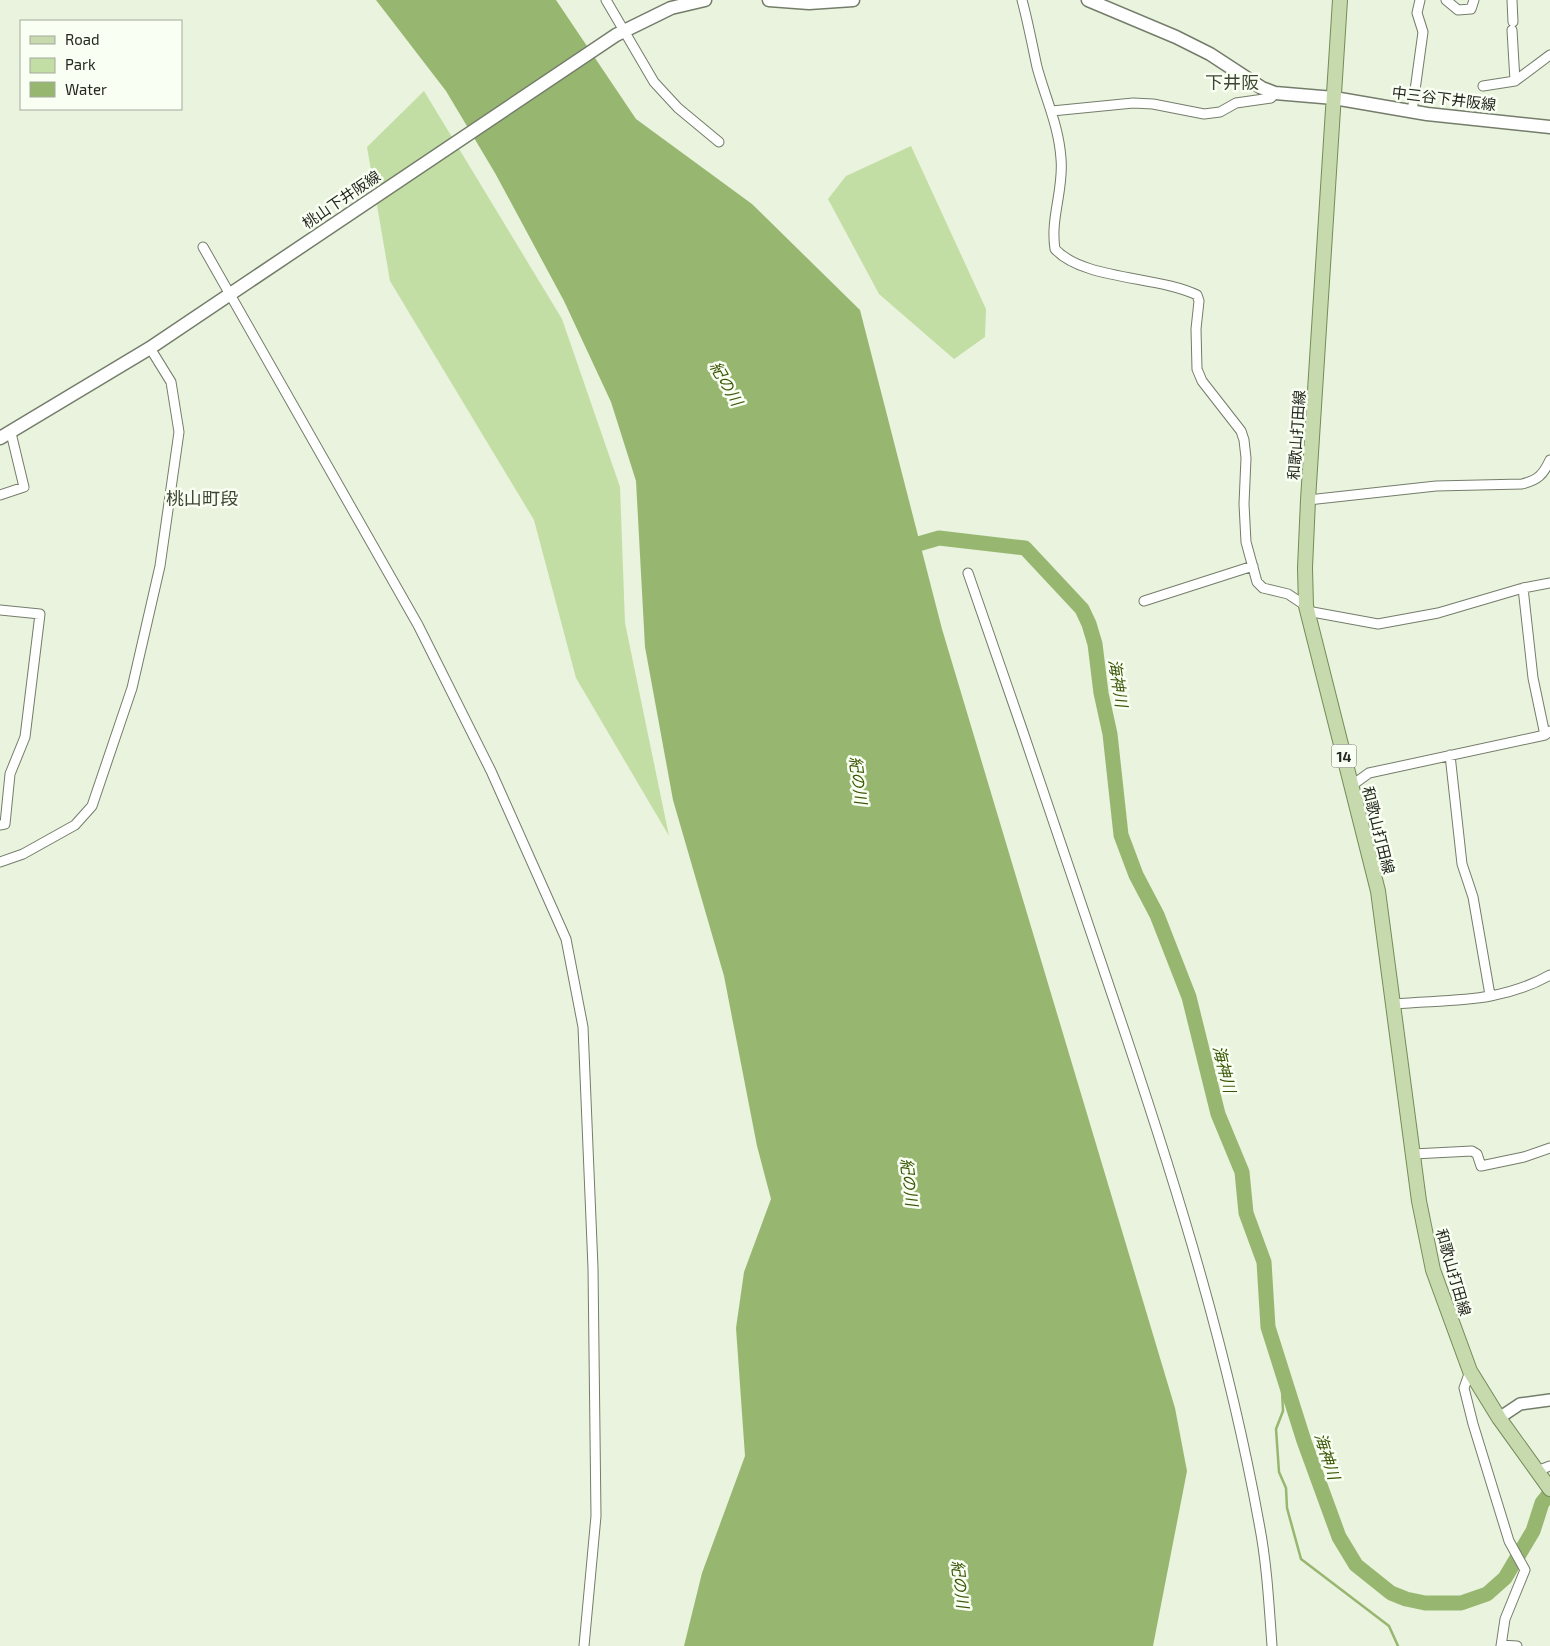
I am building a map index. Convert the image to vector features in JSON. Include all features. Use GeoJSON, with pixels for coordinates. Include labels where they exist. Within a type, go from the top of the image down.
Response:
{"type":"FeatureCollection","features":[{"type":"Feature","properties":{"kind":"main road","name":"桃山下井阪線"},"geometry":{"type":"LineString","coordinates":[[6,435],[150,348],[620,33],[671,8],[705,0]]}},
{"type":"Feature","properties":{"kind":"main road"},"geometry":{"type":"LineString","coordinates":[[769,0],[809,3],[853,0]]}},
{"type":"Feature","properties":{"kind":"main road"},"geometry":{"type":"LineString","coordinates":[[1088,0],[1176,36],[1210,54],[1262,88],[1275,93],[1334,98]]}},
{"type":"Feature","properties":{"kind":"main road","name":"和歌山打田線"},"geometry":{"type":"LineString","coordinates":[[1340,0],[1304,568],[1307,608],[1378,891],[1426,1245],[1442,1297],[1470,1371],[1500,1418],[1545,1476]]}},
{"type":"Feature","properties":{"kind":"main road","name":"中三谷下井阪線"},"geometry":{"type":"LineString","coordinates":[[1334,98],[1412,112],[1550,127]]}},
{"type":"Feature","properties":{"kind":"street"},"geometry":{"type":"LineString","coordinates":[[606,0],[620,33],[654,82],[678,108],[720,142]]}},
{"type":"Feature","properties":{"kind":"street"},"geometry":{"type":"LineString","coordinates":[[1022,0],[1037,66],[1052,111],[1061,158],[1062,179],[1055,212],[1055,249],[1064,259],[1085,266],[1197,295],[1199,301],[1196,329],[1197,369],[1202,381],[1241,431],[1244,440],[1246,542],[1257,582],[1263,588],[1288,594],[1307,608],[1378,624],[1438,613],[1523,588],[1550,583]]}},
{"type":"Feature","properties":{"kind":"street"},"geometry":{"type":"LineString","coordinates":[[1412,112],[1423,32],[1417,13],[1420,0]]}},
{"type":"Feature","properties":{"kind":"street"},"geometry":{"type":"LineString","coordinates":[[1446,0],[1458,10],[1471,9],[1474,0]]}},
{"type":"Feature","properties":{"kind":"street"},"geometry":{"type":"LineString","coordinates":[[1512,0],[1515,81]]}},
{"type":"Feature","properties":{"kind":"street"},"geometry":{"type":"LineString","coordinates":[[1483,86],[1515,81],[1550,55]]}},
{"type":"Feature","properties":{"kind":"street"},"geometry":{"type":"LineString","coordinates":[[1052,111],[1133,103],[1153,104],[1204,114],[1220,112],[1236,103],[1271,98],[1275,93]]}},
{"type":"Feature","properties":{"kind":"street"},"geometry":{"type":"LineString","coordinates":[[204,247],[232,292],[418,625],[490,771],[566,938],[578,997],[583,1036],[593,1268],[596,1516],[584,1646]]}},
{"type":"Feature","properties":{"kind":"street"},"geometry":{"type":"LineString","coordinates":[[0,862],[23,854],[75,825],[92,806],[132,688],[160,566],[179,432],[171,382],[150,348]]}},
{"type":"Feature","properties":{"kind":"street"},"geometry":{"type":"LineString","coordinates":[[0,495],[24,487],[6,435]]}},
{"type":"Feature","properties":{"kind":"street"},"geometry":{"type":"LineString","coordinates":[[1308,500],[1436,486],[1522,484],[1535,481],[1544,474],[1550,460]]}},
{"type":"Feature","properties":{"kind":"street"},"geometry":{"type":"LineString","coordinates":[[1144,601],[1253,566]]}},
{"type":"Feature","properties":{"kind":"street"},"geometry":{"type":"LineString","coordinates":[[968,573],[1086,916],[1148,1102],[1185,1222],[1225,1368],[1260,1524],[1272,1646]]}},
{"type":"Feature","properties":{"kind":"street"},"geometry":{"type":"LineString","coordinates":[[1352,786],[1369,773],[1548,733],[1533,678],[1523,588]]}},
{"type":"Feature","properties":{"kind":"street"},"geometry":{"type":"LineString","coordinates":[[0,610],[40,614],[25,737],[10,774],[5,824],[0,825]]}},
{"type":"Feature","properties":{"kind":"street"},"geometry":{"type":"LineString","coordinates":[[1450,755],[1462,864],[1473,897],[1490,995]]}},
{"type":"Feature","properties":{"kind":"street"},"geometry":{"type":"LineString","coordinates":[[1394,1004],[1456,1002],[1511,993],[1550,974]]}},
{"type":"Feature","properties":{"kind":"street"},"geometry":{"type":"LineString","coordinates":[[1413,1154],[1472,1151],[1477,1154],[1481,1166],[1524,1157],[1550,1148]]}},
{"type":"Feature","properties":{"kind":"street"},"geometry":{"type":"LineString","coordinates":[[1470,1371],[1466,1380],[1465,1394],[1509,1541],[1525,1570],[1505,1619],[1501,1645],[1517,1646]]}},
{"type":"Feature","properties":{"kind":"street"},"geometry":{"type":"LineString","coordinates":[[1500,1418],[1520,1404],[1550,1400]]}},
{"type":"Feature","properties":{"kind":"green space"},"geometry":{"type":"Polygon","coordinates":[[[424,91],[562,319],[620,487],[625,623],[669,836],[576,678],[534,520],[390,281],[367,147],[424,91]]]}},
{"type":"Feature","properties":{"kind":"green space"},"geometry":{"type":"Polygon","coordinates":[[[911,146],[986,309],[985,337],[954,359],[879,294],[828,199],[846,176],[911,146]]]}},
{"type":"Feature","properties":{"kind":"water","name":"紀の川"},"geometry":{"type":"Polygon","coordinates":[[[376,0],[556,0],[636,119],[752,204],[860,310],[942,629],[1175,1408],[1187,1471],[1153,1646],[684,1646],[702,1573],[745,1456],[736,1328],[744,1272],[771,1199],[757,1146],[724,976],[673,800],[645,647],[636,481],[611,402],[564,301],[495,173],[446,91],[376,0]]]}},
{"type":"Feature","properties":{"kind":"waterway","name":"海神川"},"geometry":{"type":"LineString","coordinates":[[901,549],[939,538],[1025,548],[1082,609],[1089,624],[1095,644],[1101,693],[1110,734],[1121,835],[1136,875],[1157,915],[1189,997],[1218,1114],[1242,1172],[1246,1213],[1264,1262],[1268,1327],[1304,1441],[1339,1537],[1356,1565],[1391,1593],[1406,1599],[1425,1603],[1461,1603],[1487,1594],[1505,1578],[1533,1531],[1542,1503],[1550,1493]]}},
{"type":"Feature","properties":{"kind":"waterway"},"geometry":{"type":"LineString","coordinates":[[1281,1370],[1283,1411],[1276,1429],[1279,1472],[1286,1488],[1287,1508],[1301,1559],[1389,1626],[1398,1646]]}},
{"type":"Feature","properties":{"kind":"district","name":"下井阪"},"geometry":{"type":"Point","coordinates":[1232,82]}},
{"type":"Feature","properties":{"kind":"district","name":"桃山町段"},"geometry":{"type":"Point","coordinates":[202,498]}}]}
